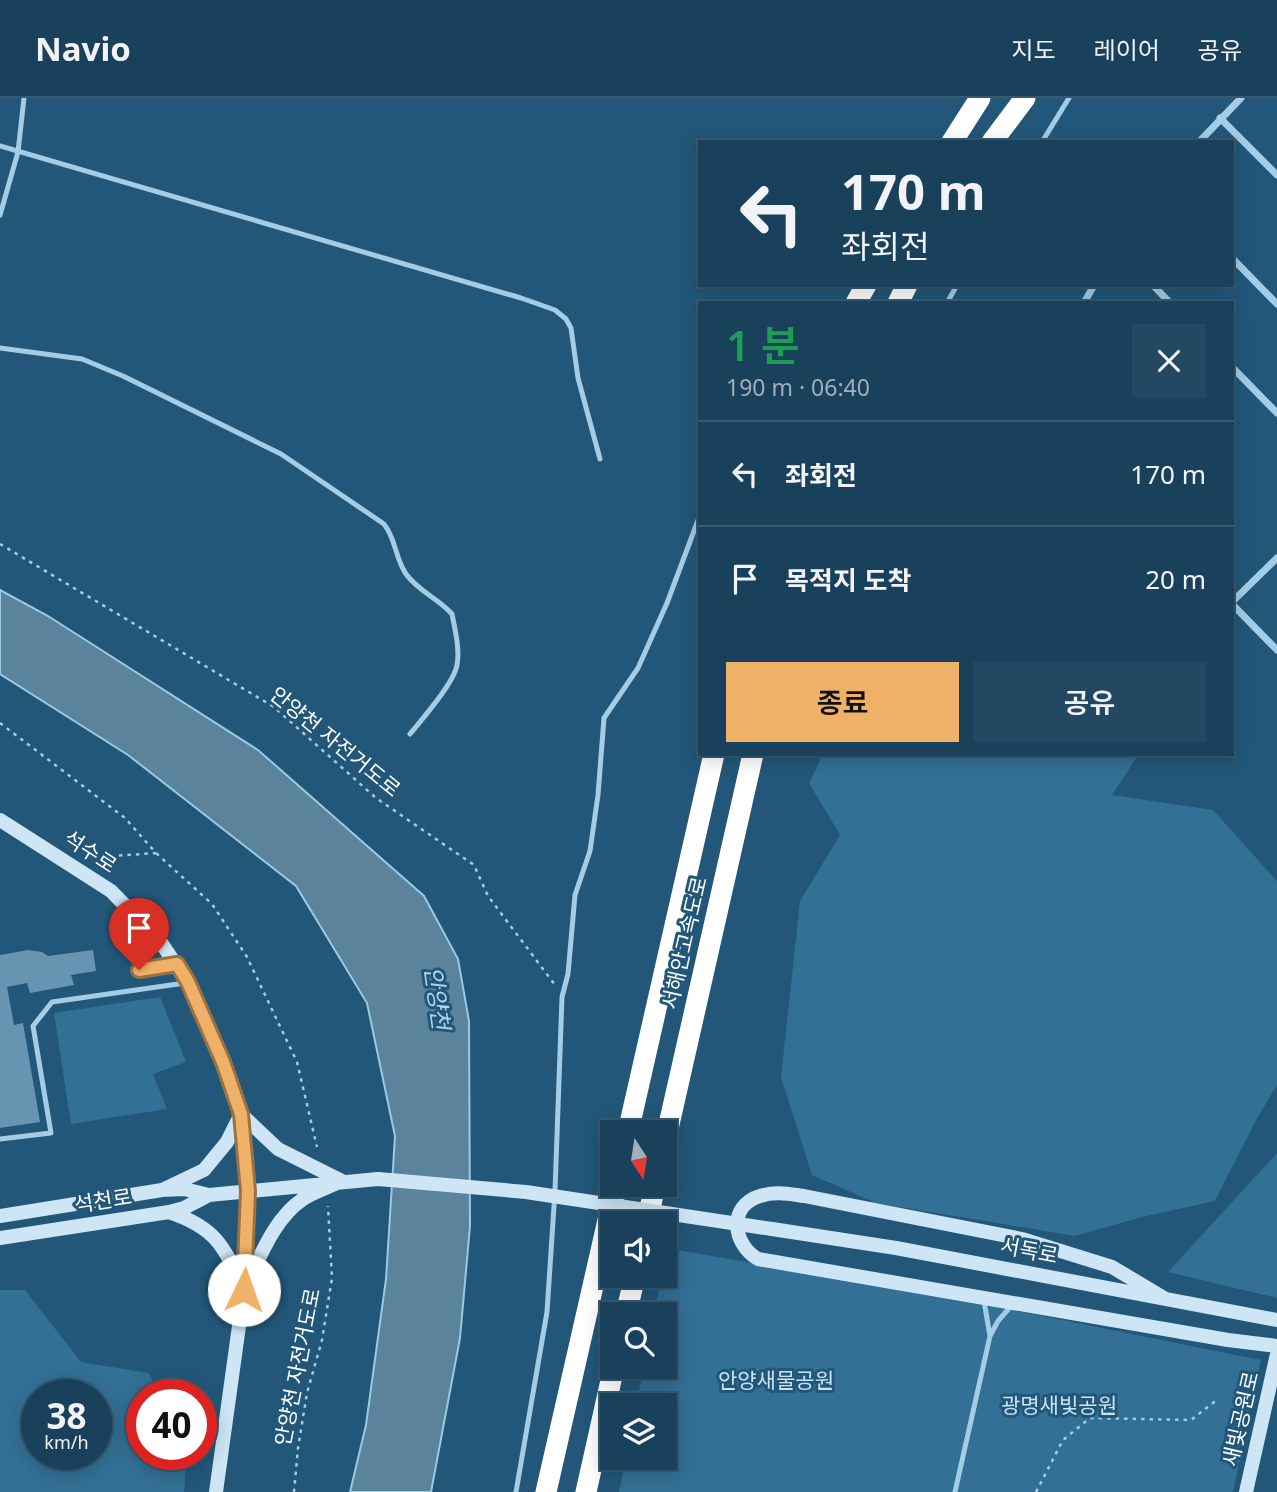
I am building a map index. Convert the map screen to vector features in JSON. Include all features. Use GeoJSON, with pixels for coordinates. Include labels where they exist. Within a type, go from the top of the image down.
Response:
{"type":"FeatureCollection","features":[{"type":"Feature","properties":{"kind":"highway"},"geometry":{"type":"LineString","coordinates":[[953,140],[980,98]]}},
{"type":"Feature","properties":{"kind":"highway"},"geometry":{"type":"LineString","coordinates":[[994,140],[1025,98]]}},
{"type":"Feature","properties":{"kind":"highway","name":"서해안고속도로"},"geometry":{"type":"LineString","coordinates":[[631,1120],[714,756]]}},
{"type":"Feature","properties":{"kind":"highway","name":"서해안고속도로"},"geometry":{"type":"LineString","coordinates":[[670,1120],[752,756]]}},
{"type":"Feature","properties":{"kind":"highway"},"geometry":{"type":"LineString","coordinates":[[547,1492],[613,1197]]}},
{"type":"Feature","properties":{"kind":"highway"},"geometry":{"type":"LineString","coordinates":[[586,1492],[611,1379]]}},
{"type":"Feature","properties":{"kind":"main road","name":"석수로"},"geometry":{"type":"LineString","coordinates":[[0,820],[111,891],[143,922],[188,982],[223,1062],[241,1114],[248,1191],[244,1290],[216,1492]]}},
{"type":"Feature","properties":{"kind":"main road"},"geometry":{"type":"LineString","coordinates":[[162,1190],[204,1170],[227,1142],[241,1114],[278,1149],[342,1181]]}},
{"type":"Feature","properties":{"kind":"main road","name":"석천로"},"geometry":{"type":"LineString","coordinates":[[0,1216],[162,1190],[184,1189],[209,1195],[378,1179]]}},
{"type":"Feature","properties":{"kind":"main road","name":"서독로"},"geometry":{"type":"LineString","coordinates":[[378,1179],[526,1192],[896,1248],[1277,1320]]}},
{"type":"Feature","properties":{"kind":"main road"},"geometry":{"type":"LineString","coordinates":[[244,1290],[270,1238],[284,1217],[302,1199],[342,1181]]}},
{"type":"Feature","properties":{"kind":"main road"},"geometry":{"type":"LineString","coordinates":[[1164,1298],[1112,1267],[1010,1236],[776,1192],[746,1202],[737,1221],[739,1240],[748,1253],[758,1259],[1277,1346]]}},
{"type":"Feature","properties":{"kind":"main road","name":"석천로"},"geometry":{"type":"LineString","coordinates":[[0,1238],[169,1212],[184,1208],[209,1195]]}},
{"type":"Feature","properties":{"kind":"main road"},"geometry":{"type":"LineString","coordinates":[[169,1212],[184,1217],[215,1236],[226,1251],[244,1290]]}},
{"type":"Feature","properties":{"kind":"main road","name":"새빛공원로"},"geometry":{"type":"LineString","coordinates":[[1246,1492],[1277,1354]]}},
{"type":"Feature","properties":{"kind":"street"},"geometry":{"type":"LineString","coordinates":[[1201,140],[1241,98]]}},
{"type":"Feature","properties":{"kind":"street"},"geometry":{"type":"LineString","coordinates":[[1220,118],[1277,175]]}},
{"type":"Feature","properties":{"kind":"street"},"geometry":{"type":"LineString","coordinates":[[1234,260],[1277,303]]}},
{"type":"Feature","properties":{"kind":"street"},"geometry":{"type":"LineString","coordinates":[[1155,287],[1168,301]]}},
{"type":"Feature","properties":{"kind":"street"},"geometry":{"type":"LineString","coordinates":[[1234,369],[1277,413]]}},
{"type":"Feature","properties":{"kind":"street"},"geometry":{"type":"LineString","coordinates":[[1234,601],[1277,558]]}},
{"type":"Feature","properties":{"kind":"street"},"geometry":{"type":"LineString","coordinates":[[1234,605],[1277,650]]}},
{"type":"Feature","properties":{"kind":"lane"},"geometry":{"type":"LineString","coordinates":[[0,215],[18,152],[24,98]]}},
{"type":"Feature","properties":{"kind":"lane"},"geometry":{"type":"LineString","coordinates":[[1043,140],[1069,98]]}},
{"type":"Feature","properties":{"kind":"lane"},"geometry":{"type":"LineString","coordinates":[[0,146],[522,298],[555,310],[566,319],[571,328],[578,378],[600,459]]}},
{"type":"Feature","properties":{"kind":"lane"},"geometry":{"type":"LineString","coordinates":[[0,348],[82,359],[123,376],[281,454],[384,524],[392,534],[399,564],[409,578],[452,614],[458,651],[457,667],[432,707],[410,734]]}},
{"type":"Feature","properties":{"kind":"lane"},"geometry":{"type":"LineString","coordinates":[[516,1492],[547,1312],[556,1178],[562,997],[568,974],[575,895],[590,851],[604,718],[638,668],[667,603],[698,520]]}},
{"type":"Feature","properties":{"kind":"lane"},"geometry":{"type":"LineString","coordinates":[[139,970],[177,964]]}},
{"type":"Feature","properties":{"kind":"lane"},"geometry":{"type":"LineString","coordinates":[[0,1139],[51,1133],[33,1027],[52,1002],[188,982]]}},
{"type":"Feature","properties":{"kind":"lane"},"geometry":{"type":"LineString","coordinates":[[983,1298],[990,1336]]}},
{"type":"Feature","properties":{"kind":"lane"},"geometry":{"type":"LineString","coordinates":[[955,1492],[990,1336],[998,1321],[1014,1304]]}},
{"type":"Feature","properties":{"kind":"path","name":"안양천 자전거도로"},"geometry":{"type":"LineString","coordinates":[[0,544],[274,707],[376,798],[474,864],[488,897],[562,997]]}},
{"type":"Feature","properties":{"kind":"path"},"geometry":{"type":"LineString","coordinates":[[0,723],[125,818],[156,853],[212,904],[247,957],[298,1062],[317,1147]]}},
{"type":"Feature","properties":{"kind":"path"},"geometry":{"type":"LineString","coordinates":[[62,859],[156,853]]}},
{"type":"Feature","properties":{"kind":"path","name":"안양천 자전거도로"},"geometry":{"type":"LineString","coordinates":[[294,1492],[307,1393],[322,1340],[332,1278],[328,1206]]}},
{"type":"Feature","properties":{"kind":"path"},"geometry":{"type":"LineString","coordinates":[[1036,1492],[1063,1440],[1090,1418],[1191,1420],[1217,1399]]}},
{"type":"Feature","properties":{"kind":"green space"},"geometry":{"type":"Polygon","coordinates":[[[822,756],[1138,756],[1112,795],[1213,810],[1277,881],[1277,1085],[1215,1201],[1142,1217],[1075,1236],[876,1203],[812,1175],[781,1077],[800,901],[840,835],[809,783],[822,756]]]}},
{"type":"Feature","properties":{"kind":"green space"},"geometry":{"type":"Polygon","coordinates":[[[160,997],[186,1062],[153,1074],[167,1109],[71,1124],[54,1013],[160,997]]]}},
{"type":"Feature","properties":{"kind":"green space"},"geometry":{"type":"Polygon","coordinates":[[[1277,1153],[1277,1298],[1168,1272],[1277,1153]]]}},
{"type":"Feature","properties":{"kind":"green space"},"geometry":{"type":"Polygon","coordinates":[[[677,1250],[988,1305],[1261,1360],[1233,1492],[619,1492],[624,1470],[677,1470],[677,1393],[639,1393],[641,1379],[677,1379],[677,1302],[657,1302],[659,1288],[677,1288],[677,1250]]]}},
{"type":"Feature","properties":{"kind":"green space"},"geometry":{"type":"Polygon","coordinates":[[[0,1290],[25,1290],[81,1362],[148,1373],[152,1379],[126,1379],[126,1470],[186,1470],[184,1492],[0,1492],[0,1290]]]}},
{"type":"Feature","properties":{"kind":"water","name":"안양천"},"geometry":{"type":"Polygon","coordinates":[[[0,590],[48,616],[258,750],[424,896],[458,959],[469,1021],[470,1226],[460,1338],[431,1492],[350,1492],[366,1425],[386,1279],[395,1136],[367,1003],[296,886],[128,755],[0,674],[0,590]]]}},
{"type":"Feature","properties":{"kind":"building"},"geometry":{"type":"Polygon","coordinates":[[[28,950],[42,952],[48,956],[93,950],[96,971],[71,975],[74,985],[30,993],[27,983],[7,987],[14,1025],[23,1023],[40,1122],[0,1128],[0,955],[28,950]]]}},
{"type":"Feature","properties":{"kind":"route"},"geometry":{"type":"LineString","coordinates":[[139,970],[177,964],[188,982],[237,1099],[241,1114],[248,1191],[244,1290]]}},
{"type":"Feature","properties":{"kind":"park label","name":"안양새물공원"},"geometry":{"type":"Point","coordinates":[776,1381]}},
{"type":"Feature","properties":{"kind":"park label","name":"광명새빛공원"},"geometry":{"type":"Point","coordinates":[1059,1406]}}]}
